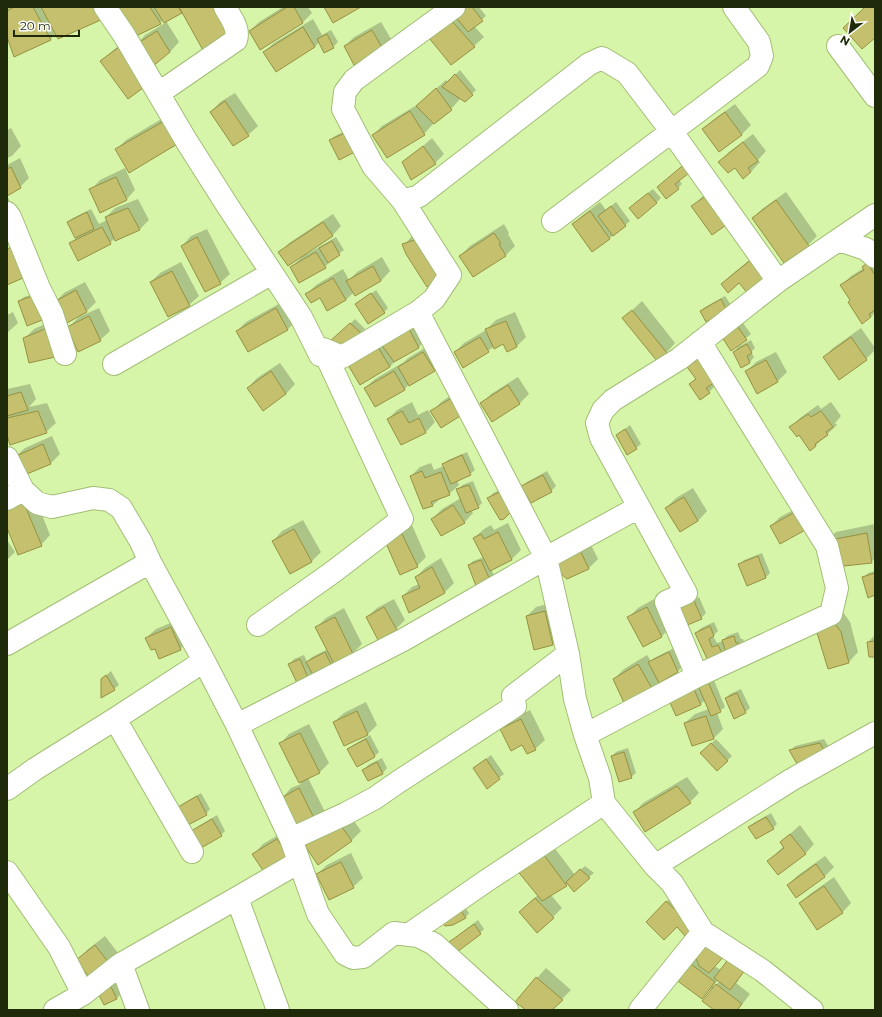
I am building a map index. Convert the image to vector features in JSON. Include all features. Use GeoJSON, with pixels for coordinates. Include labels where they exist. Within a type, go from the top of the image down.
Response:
{"type":"FeatureCollection","features":[{"type":"Feature","properties":{"kind":"street"},"geometry":{"type":"LineString","coordinates":[[105,7],[124,35],[187,142],[224,201],[301,317],[320,355],[323,349]]}},
{"type":"Feature","properties":{"kind":"street"},"geometry":{"type":"LineString","coordinates":[[159,93],[236,40],[238,34],[237,29],[225,7]]}},
{"type":"Feature","properties":{"kind":"street"},"geometry":{"type":"LineString","coordinates":[[323,349],[342,357],[418,312],[434,299],[450,275],[403,201],[373,166],[343,109],[345,92],[354,80],[454,7]]}},
{"type":"Feature","properties":{"kind":"street"},"geometry":{"type":"LineString","coordinates":[[553,221],[758,66],[762,56],[759,42],[734,7]]}},
{"type":"Feature","properties":{"kind":"street"},"geometry":{"type":"LineString","coordinates":[[838,46],[875,96]]}},
{"type":"Feature","properties":{"kind":"street"},"geometry":{"type":"LineString","coordinates":[[403,201],[419,196],[589,64],[602,58],[627,73],[672,132],[778,281]]}},
{"type":"Feature","properties":{"kind":"street"},"geometry":{"type":"LineString","coordinates":[[7,213],[39,288],[52,314],[65,354]]}},
{"type":"Feature","properties":{"kind":"street"},"geometry":{"type":"LineString","coordinates":[[697,676],[666,602],[686,592],[601,438],[597,423],[603,410],[613,400],[679,359],[778,281],[875,215]]}},
{"type":"Feature","properties":{"kind":"street"},"geometry":{"type":"LineString","coordinates":[[839,240],[866,249],[875,257]]}},
{"type":"Feature","properties":{"kind":"street"},"geometry":{"type":"LineString","coordinates":[[114,364],[272,274]]}},
{"type":"Feature","properties":{"kind":"street"},"geometry":{"type":"LineString","coordinates":[[418,312],[546,558],[568,654],[576,699],[585,735],[600,778],[604,803],[655,866],[672,883],[704,932],[763,971],[812,1010]]}},
{"type":"Feature","properties":{"kind":"street"},"geometry":{"type":"LineString","coordinates":[[585,735],[697,676],[831,614],[837,588],[827,546],[700,342]]}},
{"type":"Feature","properties":{"kind":"street"},"geometry":{"type":"LineString","coordinates":[[258,625],[333,572],[402,519],[323,349]]}},
{"type":"Feature","properties":{"kind":"street"},"geometry":{"type":"LineString","coordinates":[[7,458],[15,495],[52,508],[93,498],[109,500],[121,508],[141,542],[150,562],[237,725],[291,839],[318,914],[345,954],[353,958],[363,957],[394,933],[418,936],[434,944],[507,1010]]}},
{"type":"Feature","properties":{"kind":"street"},"geometry":{"type":"LineString","coordinates":[[237,725],[403,640],[546,558],[639,507]]}},
{"type":"Feature","properties":{"kind":"street"},"geometry":{"type":"LineString","coordinates":[[7,644],[150,562]]}},
{"type":"Feature","properties":{"kind":"street"},"geometry":{"type":"LineString","coordinates":[[291,839],[345,814],[375,798],[515,706],[513,696],[568,654]]}},
{"type":"Feature","properties":{"kind":"street"},"geometry":{"type":"LineString","coordinates":[[7,789],[35,769],[204,661]]}},
{"type":"Feature","properties":{"kind":"street"},"geometry":{"type":"LineString","coordinates":[[115,719],[192,852]]}},
{"type":"Feature","properties":{"kind":"street"},"geometry":{"type":"LineString","coordinates":[[655,866],[791,780],[875,733]]}},
{"type":"Feature","properties":{"kind":"street"},"geometry":{"type":"LineString","coordinates":[[408,935],[493,876],[604,803]]}},
{"type":"Feature","properties":{"kind":"street"},"geometry":{"type":"LineString","coordinates":[[55,1010],[83,994],[121,964],[299,862]]}},
{"type":"Feature","properties":{"kind":"street"},"geometry":{"type":"LineString","coordinates":[[8,874],[59,947],[83,994]]}},
{"type":"Feature","properties":{"kind":"street"},"geometry":{"type":"LineString","coordinates":[[237,898],[278,1010]]}},
{"type":"Feature","properties":{"kind":"street"},"geometry":{"type":"LineString","coordinates":[[640,1010],[704,932]]}},
{"type":"Feature","properties":{"kind":"street"},"geometry":{"type":"LineString","coordinates":[[121,964],[138,1010]]}},
{"type":"Feature","properties":{"kind":"building"},"geometry":{"type":"Polygon","coordinates":[[[14,7],[33,7],[51,40],[14,57],[7,37],[7,11],[14,7]]]}},
{"type":"Feature","properties":{"kind":"building"},"geometry":{"type":"Polygon","coordinates":[[[41,7],[96,7],[103,19],[58,39],[41,7]]]}},
{"type":"Feature","properties":{"kind":"building"},"geometry":{"type":"Polygon","coordinates":[[[114,7],[150,7],[161,24],[134,37],[114,7]]]}},
{"type":"Feature","properties":{"kind":"building"},"geometry":{"type":"Polygon","coordinates":[[[154,7],[178,7],[182,13],[164,23],[154,7]]]}},
{"type":"Feature","properties":{"kind":"building"},"geometry":{"type":"Polygon","coordinates":[[[179,7],[216,7],[232,36],[204,52],[179,7]]]}},
{"type":"Feature","properties":{"kind":"building"},"geometry":{"type":"Polygon","coordinates":[[[287,7],[294,7],[303,23],[260,50],[249,31],[287,7]]]}},
{"type":"Feature","properties":{"kind":"building"},"geometry":{"type":"Polygon","coordinates":[[[324,7],[361,7],[333,23],[324,7]]]}},
{"type":"Feature","properties":{"kind":"building"},"geometry":{"type":"Polygon","coordinates":[[[465,7],[472,7],[483,21],[468,32],[454,15],[465,7]]]}},
{"type":"Feature","properties":{"kind":"building"},"geometry":{"type":"Polygon","coordinates":[[[865,7],[875,7],[875,38],[862,49],[843,28],[865,7]]]}},
{"type":"Feature","properties":{"kind":"building"},"geometry":{"type":"Polygon","coordinates":[[[451,20],[475,47],[451,65],[429,38],[451,20]]]}},
{"type":"Feature","properties":{"kind":"building"},"geometry":{"type":"Polygon","coordinates":[[[303,27],[315,47],[276,72],[263,52],[303,27]]]}},
{"type":"Feature","properties":{"kind":"building"},"geometry":{"type":"Polygon","coordinates":[[[372,30],[383,49],[354,65],[344,46],[372,30]]]}},
{"type":"Feature","properties":{"kind":"building"},"geometry":{"type":"Polygon","coordinates":[[[157,31],[170,52],[152,67],[135,45],[157,31]]]}},
{"type":"Feature","properties":{"kind":"building"},"geometry":{"type":"Polygon","coordinates":[[[327,34],[334,48],[324,53],[317,39],[327,34]]]}},
{"type":"Feature","properties":{"kind":"building"},"geometry":{"type":"Polygon","coordinates":[[[119,47],[147,85],[128,99],[100,61],[119,47]]]}},
{"type":"Feature","properties":{"kind":"building"},"geometry":{"type":"Polygon","coordinates":[[[455,74],[473,95],[465,102],[442,87],[455,74]]]}},
{"type":"Feature","properties":{"kind":"building"},"geometry":{"type":"Polygon","coordinates":[[[436,88],[452,110],[434,124],[416,106],[436,88]]]}},
{"type":"Feature","properties":{"kind":"building"},"geometry":{"type":"Polygon","coordinates":[[[225,101],[249,136],[233,146],[210,112],[225,101]]]}},
{"type":"Feature","properties":{"kind":"building"},"geometry":{"type":"Polygon","coordinates":[[[410,111],[425,135],[387,158],[372,135],[410,111]]]}},
{"type":"Feature","properties":{"kind":"building"},"geometry":{"type":"Polygon","coordinates":[[[725,112],[742,135],[719,152],[702,129],[725,112]]]}},
{"type":"Feature","properties":{"kind":"building"},"geometry":{"type":"Polygon","coordinates":[[[166,120],[179,143],[129,173],[115,149],[166,120]]]}},
{"type":"Feature","properties":{"kind":"building"},"geometry":{"type":"Polygon","coordinates":[[[345,133],[355,152],[339,160],[329,140],[345,133]]]}},
{"type":"Feature","properties":{"kind":"building"},"geometry":{"type":"Polygon","coordinates":[[[743,142],[758,161],[748,168],[751,172],[743,179],[735,168],[728,173],[718,162],[743,142]]]}},
{"type":"Feature","properties":{"kind":"building"},"geometry":{"type":"Polygon","coordinates":[[[423,146],[436,164],[411,180],[402,162],[423,146]]]}},
{"type":"Feature","properties":{"kind":"building"},"geometry":{"type":"Polygon","coordinates":[[[687,162],[693,170],[675,184],[679,189],[666,199],[657,187],[687,162]]]}},
{"type":"Feature","properties":{"kind":"building"},"geometry":{"type":"Polygon","coordinates":[[[11,167],[21,188],[7,196],[7,169],[11,167]]]}},
{"type":"Feature","properties":{"kind":"building"},"geometry":{"type":"Polygon","coordinates":[[[116,177],[127,200],[100,213],[89,189],[116,177]]]}},
{"type":"Feature","properties":{"kind":"building"},"geometry":{"type":"Polygon","coordinates":[[[648,193],[657,203],[638,219],[629,208],[648,193]]]}},
{"type":"Feature","properties":{"kind":"building"},"geometry":{"type":"Polygon","coordinates":[[[709,194],[729,223],[712,235],[691,206],[709,194]]]}},
{"type":"Feature","properties":{"kind":"building"},"geometry":{"type":"Polygon","coordinates":[[[776,200],[809,246],[784,263],[752,218],[776,200]]]}},
{"type":"Feature","properties":{"kind":"building"},"geometry":{"type":"Polygon","coordinates":[[[611,206],[626,226],[613,236],[598,216],[611,206]]]}},
{"type":"Feature","properties":{"kind":"building"},"geometry":{"type":"Polygon","coordinates":[[[128,208],[140,230],[115,241],[105,217],[128,208]]]}},
{"type":"Feature","properties":{"kind":"building"},"geometry":{"type":"Polygon","coordinates":[[[590,211],[610,239],[592,252],[572,224],[590,211]]]}},
{"type":"Feature","properties":{"kind":"building"},"geometry":{"type":"Polygon","coordinates":[[[87,212],[94,229],[75,238],[67,222],[87,212]]]}},
{"type":"Feature","properties":{"kind":"building"},"geometry":{"type":"Polygon","coordinates":[[[323,222],[333,236],[288,266],[278,252],[323,222]]]}},
{"type":"Feature","properties":{"kind":"building"},"geometry":{"type":"Polygon","coordinates":[[[102,227],[111,244],[78,261],[69,243],[102,227]]]}},
{"type":"Feature","properties":{"kind":"building"},"geometry":{"type":"Polygon","coordinates":[[[494,233],[501,243],[499,244],[506,256],[473,277],[459,256],[494,233]]]}},
{"type":"Feature","properties":{"kind":"building"},"geometry":{"type":"Polygon","coordinates":[[[197,237],[221,284],[205,292],[181,246],[197,237]]]}},
{"type":"Feature","properties":{"kind":"building"},"geometry":{"type":"Polygon","coordinates":[[[424,237],[445,275],[427,287],[406,254],[402,244],[424,237]]]}},
{"type":"Feature","properties":{"kind":"building"},"geometry":{"type":"Polygon","coordinates":[[[332,241],[340,255],[328,263],[319,248],[332,241]]]}},
{"type":"Feature","properties":{"kind":"building"},"geometry":{"type":"Polygon","coordinates":[[[19,244],[32,274],[7,285],[7,249],[19,244]]]}},
{"type":"Feature","properties":{"kind":"building"},"geometry":{"type":"Polygon","coordinates":[[[316,252],[326,268],[299,283],[290,267],[316,252]]]}},
{"type":"Feature","properties":{"kind":"building"},"geometry":{"type":"Polygon","coordinates":[[[753,258],[770,278],[749,295],[739,283],[728,293],[721,284],[753,258]]]}},
{"type":"Feature","properties":{"kind":"building"},"geometry":{"type":"Polygon","coordinates":[[[867,263],[875,275],[875,310],[869,314],[871,317],[862,324],[848,302],[850,300],[840,285],[864,270],[862,267],[867,263]]]}},
{"type":"Feature","properties":{"kind":"building"},"geometry":{"type":"Polygon","coordinates":[[[373,266],[381,281],[355,296],[346,281],[373,266]]]}},
{"type":"Feature","properties":{"kind":"building"},"geometry":{"type":"Polygon","coordinates":[[[172,271],[190,306],[168,317],[150,282],[172,271]]]}},
{"type":"Feature","properties":{"kind":"building"},"geometry":{"type":"Polygon","coordinates":[[[333,278],[346,300],[327,311],[320,298],[311,303],[305,294],[333,278]]]}},
{"type":"Feature","properties":{"kind":"building"},"geometry":{"type":"Polygon","coordinates":[[[76,290],[87,312],[65,324],[54,302],[76,290]]]}},
{"type":"Feature","properties":{"kind":"building"},"geometry":{"type":"Polygon","coordinates":[[[371,293],[385,313],[368,324],[355,304],[371,293]]]}},
{"type":"Feature","properties":{"kind":"building"},"geometry":{"type":"Polygon","coordinates":[[[35,295],[45,319],[27,326],[18,301],[35,295]]]}},
{"type":"Feature","properties":{"kind":"building"},"geometry":{"type":"Polygon","coordinates":[[[721,299],[727,311],[706,322],[700,311],[721,299]]]}},
{"type":"Feature","properties":{"kind":"building"},"geometry":{"type":"Polygon","coordinates":[[[276,308],[288,330],[248,352],[236,331],[276,308]]]}},
{"type":"Feature","properties":{"kind":"building"},"geometry":{"type":"Polygon","coordinates":[[[632,310],[667,353],[657,361],[622,318],[632,310]]]}},
{"type":"Feature","properties":{"kind":"building"},"geometry":{"type":"Polygon","coordinates":[[[89,316],[101,341],[78,352],[67,327],[89,316]]]}},
{"type":"Feature","properties":{"kind":"building"},"geometry":{"type":"Polygon","coordinates":[[[506,321],[517,347],[507,352],[503,344],[494,349],[485,329],[506,321]]]}},
{"type":"Feature","properties":{"kind":"building"},"geometry":{"type":"Polygon","coordinates":[[[350,323],[362,334],[341,354],[329,342],[350,323]]]}},
{"type":"Feature","properties":{"kind":"building"},"geometry":{"type":"Polygon","coordinates":[[[735,323],[747,340],[731,351],[720,334],[735,323]]]}},
{"type":"Feature","properties":{"kind":"building"},"geometry":{"type":"Polygon","coordinates":[[[407,325],[419,348],[394,362],[378,340],[407,325]]]}},
{"type":"Feature","properties":{"kind":"building"},"geometry":{"type":"Polygon","coordinates":[[[45,329],[55,357],[29,363],[23,338],[45,329]]]}},
{"type":"Feature","properties":{"kind":"building"},"geometry":{"type":"Polygon","coordinates":[[[480,337],[489,352],[463,368],[454,352],[480,337]]]}},
{"type":"Feature","properties":{"kind":"building"},"geometry":{"type":"Polygon","coordinates":[[[851,337],[867,360],[839,380],[823,357],[851,337]]]}},
{"type":"Feature","properties":{"kind":"building"},"geometry":{"type":"Polygon","coordinates":[[[747,344],[752,353],[747,356],[750,363],[741,368],[733,352],[747,344]]]}},
{"type":"Feature","properties":{"kind":"building"},"geometry":{"type":"Polygon","coordinates":[[[378,347],[390,367],[360,385],[348,365],[378,347]]]}},
{"type":"Feature","properties":{"kind":"building"},"geometry":{"type":"Polygon","coordinates":[[[423,352],[435,371],[409,386],[398,367],[423,352]]]}},
{"type":"Feature","properties":{"kind":"building"},"geometry":{"type":"Polygon","coordinates":[[[704,355],[720,379],[706,388],[710,393],[700,400],[689,384],[696,379],[687,367],[704,355]]]}},
{"type":"Feature","properties":{"kind":"building"},"geometry":{"type":"Polygon","coordinates":[[[766,360],[778,382],[757,394],[745,371],[766,360]]]}},
{"type":"Feature","properties":{"kind":"building"},"geometry":{"type":"Polygon","coordinates":[[[271,371],[286,394],[263,411],[247,388],[271,371]]]}},
{"type":"Feature","properties":{"kind":"building"},"geometry":{"type":"Polygon","coordinates":[[[394,371],[405,390],[375,407],[364,388],[394,371]]]}},
{"type":"Feature","properties":{"kind":"building"},"geometry":{"type":"Polygon","coordinates":[[[508,385],[520,404],[492,422],[480,403],[508,385]]]}},
{"type":"Feature","properties":{"kind":"building"},"geometry":{"type":"Polygon","coordinates":[[[21,392],[28,410],[7,416],[7,396],[21,392]]]}},
{"type":"Feature","properties":{"kind":"building"},"geometry":{"type":"Polygon","coordinates":[[[455,396],[465,413],[441,428],[430,411],[455,396]]]}},
{"type":"Feature","properties":{"kind":"building"},"geometry":{"type":"Polygon","coordinates":[[[38,411],[47,433],[10,445],[7,435],[7,418],[38,411]]]}},
{"type":"Feature","properties":{"kind":"building"},"geometry":{"type":"Polygon","coordinates":[[[402,411],[409,423],[419,418],[426,433],[401,445],[387,419],[402,411]]]}},
{"type":"Feature","properties":{"kind":"building"},"geometry":{"type":"Polygon","coordinates":[[[821,411],[833,427],[826,432],[828,435],[815,444],[816,446],[810,451],[799,435],[797,437],[789,427],[808,414],[811,417],[821,411]]]}},
{"type":"Feature","properties":{"kind":"building"},"geometry":{"type":"Polygon","coordinates":[[[625,429],[637,449],[627,455],[616,435],[625,429]]]}},
{"type":"Feature","properties":{"kind":"building"},"geometry":{"type":"Polygon","coordinates":[[[43,444],[51,464],[22,476],[14,457],[43,444]]]}},
{"type":"Feature","properties":{"kind":"building"},"geometry":{"type":"Polygon","coordinates":[[[462,455],[471,475],[451,484],[442,464],[462,455]]]}},
{"type":"Feature","properties":{"kind":"building"},"geometry":{"type":"Polygon","coordinates":[[[422,471],[425,478],[441,472],[450,495],[431,502],[433,506],[423,509],[410,476],[422,471]]]}},
{"type":"Feature","properties":{"kind":"building"},"geometry":{"type":"Polygon","coordinates":[[[543,475],[552,492],[531,503],[521,486],[543,475]]]}},
{"type":"Feature","properties":{"kind":"building"},"geometry":{"type":"Polygon","coordinates":[[[469,485],[479,508],[466,513],[456,489],[469,485]]]}},
{"type":"Feature","properties":{"kind":"building"},"geometry":{"type":"Polygon","coordinates":[[[504,490],[516,507],[504,519],[500,520],[487,498],[504,490]]]}},
{"type":"Feature","properties":{"kind":"building"},"geometry":{"type":"Polygon","coordinates":[[[684,497],[698,521],[680,532],[665,508],[684,497]]]}},
{"type":"Feature","properties":{"kind":"building"},"geometry":{"type":"Polygon","coordinates":[[[23,501],[42,546],[18,555],[7,528],[7,507],[23,501]]]}},
{"type":"Feature","properties":{"kind":"building"},"geometry":{"type":"Polygon","coordinates":[[[453,505],[465,523],[441,536],[431,519],[453,505]]]}},
{"type":"Feature","properties":{"kind":"building"},"geometry":{"type":"Polygon","coordinates":[[[797,511],[807,529],[780,544],[770,526],[797,511]]]}},
{"type":"Feature","properties":{"kind":"building"},"geometry":{"type":"Polygon","coordinates":[[[294,529],[312,562],[290,574],[272,541],[294,529]]]}},
{"type":"Feature","properties":{"kind":"building"},"geometry":{"type":"Polygon","coordinates":[[[498,532],[512,560],[490,571],[473,538],[481,534],[484,539],[498,532]]]}},
{"type":"Feature","properties":{"kind":"building"},"geometry":{"type":"Polygon","coordinates":[[[867,533],[872,563],[834,567],[825,541],[867,533]]]}},
{"type":"Feature","properties":{"kind":"building"},"geometry":{"type":"Polygon","coordinates":[[[402,534],[418,567],[400,575],[385,541],[402,534]]]}},
{"type":"Feature","properties":{"kind":"building"},"geometry":{"type":"Polygon","coordinates":[[[578,546],[589,569],[567,579],[560,573],[555,560],[578,546]]]}},
{"type":"Feature","properties":{"kind":"building"},"geometry":{"type":"Polygon","coordinates":[[[758,556],[766,578],[747,586],[738,564],[758,556]]]}},
{"type":"Feature","properties":{"kind":"building"},"geometry":{"type":"Polygon","coordinates":[[[481,560],[490,580],[476,586],[468,565],[481,560]]]}},
{"type":"Feature","properties":{"kind":"building"},"geometry":{"type":"Polygon","coordinates":[[[432,567],[445,593],[409,613],[402,596],[420,588],[415,577],[432,567]]]}},
{"type":"Feature","properties":{"kind":"building"},"geometry":{"type":"Polygon","coordinates":[[[875,573],[875,595],[868,598],[862,577],[875,573]]]}},
{"type":"Feature","properties":{"kind":"building"},"geometry":{"type":"Polygon","coordinates":[[[694,601],[702,619],[685,626],[678,608],[694,601]]]}},
{"type":"Feature","properties":{"kind":"building"},"geometry":{"type":"Polygon","coordinates":[[[384,607],[397,630],[378,640],[366,617],[384,607]]]}},
{"type":"Feature","properties":{"kind":"building"},"geometry":{"type":"Polygon","coordinates":[[[647,607],[662,637],[643,647],[627,617],[647,607]]]}},
{"type":"Feature","properties":{"kind":"building"},"geometry":{"type":"Polygon","coordinates":[[[545,611],[553,645],[534,650],[526,616],[545,611]]]}},
{"type":"Feature","properties":{"kind":"building"},"geometry":{"type":"Polygon","coordinates":[[[335,617],[353,654],[334,664],[315,627],[335,617]]]}},
{"type":"Feature","properties":{"kind":"building"},"geometry":{"type":"Polygon","coordinates":[[[830,617],[841,632],[849,663],[828,669],[814,623],[830,617]]]}},
{"type":"Feature","properties":{"kind":"building"},"geometry":{"type":"Polygon","coordinates":[[[710,626],[714,636],[709,639],[712,647],[718,645],[724,657],[709,663],[695,633],[710,626]]]}},
{"type":"Feature","properties":{"kind":"building"},"geometry":{"type":"Polygon","coordinates":[[[171,627],[181,650],[159,659],[155,649],[151,650],[145,638],[171,627]]]}},
{"type":"Feature","properties":{"kind":"building"},"geometry":{"type":"Polygon","coordinates":[[[734,636],[736,643],[739,643],[741,651],[727,656],[722,640],[734,636]]]}},
{"type":"Feature","properties":{"kind":"building"},"geometry":{"type":"Polygon","coordinates":[[[875,641],[875,657],[869,657],[867,642],[875,641]]]}},
{"type":"Feature","properties":{"kind":"building"},"geometry":{"type":"Polygon","coordinates":[[[325,652],[332,666],[313,675],[306,662],[325,652]]]}},
{"type":"Feature","properties":{"kind":"building"},"geometry":{"type":"Polygon","coordinates":[[[669,652],[678,672],[659,683],[648,662],[669,652]]]}},
{"type":"Feature","properties":{"kind":"building"},"geometry":{"type":"Polygon","coordinates":[[[300,659],[309,680],[298,685],[288,664],[300,659]]]}},
{"type":"Feature","properties":{"kind":"building"},"geometry":{"type":"Polygon","coordinates":[[[638,664],[653,690],[625,705],[613,679],[638,664]]]}},
{"type":"Feature","properties":{"kind":"building"},"geometry":{"type":"Polygon","coordinates":[[[106,675],[115,690],[101,698],[101,679],[106,675]]]}},
{"type":"Feature","properties":{"kind":"building"},"geometry":{"type":"Polygon","coordinates":[[[706,677],[721,712],[711,716],[696,681],[706,677]]]}},
{"type":"Feature","properties":{"kind":"building"},"geometry":{"type":"Polygon","coordinates":[[[692,685],[701,705],[676,716],[667,696],[692,685]]]}},
{"type":"Feature","properties":{"kind":"building"},"geometry":{"type":"Polygon","coordinates":[[[737,693],[746,713],[734,719],[725,698],[737,693]]]}},
{"type":"Feature","properties":{"kind":"building"},"geometry":{"type":"Polygon","coordinates":[[[357,711],[368,735],[344,746],[333,722],[357,711]]]}},
{"type":"Feature","properties":{"kind":"building"},"geometry":{"type":"Polygon","coordinates":[[[706,716],[714,739],[692,746],[684,723],[706,716]]]}},
{"type":"Feature","properties":{"kind":"building"},"geometry":{"type":"Polygon","coordinates":[[[521,719],[536,750],[527,754],[522,745],[511,751],[500,729],[521,719]]]}},
{"type":"Feature","properties":{"kind":"building"},"geometry":{"type":"Polygon","coordinates":[[[300,733],[320,773],[299,783],[279,743],[300,733]]]}},
{"type":"Feature","properties":{"kind":"building"},"geometry":{"type":"Polygon","coordinates":[[[366,739],[375,757],[357,767],[347,749],[366,739]]]}},
{"type":"Feature","properties":{"kind":"building"},"geometry":{"type":"Polygon","coordinates":[[[711,743],[728,761],[717,771],[700,753],[711,743]]]}},
{"type":"Feature","properties":{"kind":"building"},"geometry":{"type":"Polygon","coordinates":[[[820,743],[826,754],[800,769],[789,750],[820,743]]]}},
{"type":"Feature","properties":{"kind":"building"},"geometry":{"type":"Polygon","coordinates":[[[624,752],[632,778],[619,782],[611,756],[624,752]]]}},
{"type":"Feature","properties":{"kind":"building"},"geometry":{"type":"Polygon","coordinates":[[[486,759],[500,779],[487,789],[473,768],[486,759]]]}},
{"type":"Feature","properties":{"kind":"building"},"geometry":{"type":"Polygon","coordinates":[[[377,762],[383,774],[368,781],[362,770],[377,762]]]}},
{"type":"Feature","properties":{"kind":"building"},"geometry":{"type":"Polygon","coordinates":[[[677,786],[691,803],[645,832],[633,812],[677,786]]]}},
{"type":"Feature","properties":{"kind":"building"},"geometry":{"type":"Polygon","coordinates":[[[299,788],[316,822],[298,831],[281,798],[299,788]]]}},
{"type":"Feature","properties":{"kind":"building"},"geometry":{"type":"Polygon","coordinates":[[[197,796],[207,815],[188,825],[178,807],[197,796]]]}},
{"type":"Feature","properties":{"kind":"building"},"geometry":{"type":"Polygon","coordinates":[[[766,817],[774,829],[756,839],[748,827],[766,817]]]}},
{"type":"Feature","properties":{"kind":"building"},"geometry":{"type":"Polygon","coordinates":[[[212,819],[222,836],[201,848],[191,831],[212,819]]]}},
{"type":"Feature","properties":{"kind":"building"},"geometry":{"type":"Polygon","coordinates":[[[339,823],[352,841],[318,865],[305,846],[339,823]]]}},
{"type":"Feature","properties":{"kind":"building"},"geometry":{"type":"Polygon","coordinates":[[[790,834],[806,854],[778,875],[767,861],[784,848],[780,842],[790,834]]]}},
{"type":"Feature","properties":{"kind":"building"},"geometry":{"type":"Polygon","coordinates":[[[277,839],[291,860],[266,875],[252,854],[277,839]]]}},
{"type":"Feature","properties":{"kind":"building"},"geometry":{"type":"Polygon","coordinates":[[[538,847],[567,886],[542,901],[511,863],[538,847]]]}},
{"type":"Feature","properties":{"kind":"building"},"geometry":{"type":"Polygon","coordinates":[[[341,862],[354,888],[329,900],[316,874],[341,862]]]}},
{"type":"Feature","properties":{"kind":"building"},"geometry":{"type":"Polygon","coordinates":[[[816,864],[825,877],[796,898],[787,885],[816,864]]]}},
{"type":"Feature","properties":{"kind":"building"},"geometry":{"type":"Polygon","coordinates":[[[580,869],[590,878],[574,892],[566,882],[580,869]]]}},
{"type":"Feature","properties":{"kind":"building"},"geometry":{"type":"Polygon","coordinates":[[[824,886],[843,913],[817,930],[799,903],[824,886]]]}},
{"type":"Feature","properties":{"kind":"building"},"geometry":{"type":"Polygon","coordinates":[[[535,898],[554,918],[537,933],[519,912],[535,898]]]}},
{"type":"Feature","properties":{"kind":"building"},"geometry":{"type":"Polygon","coordinates":[[[666,901],[694,928],[686,937],[677,927],[664,940],[646,922],[666,901]]]}},
{"type":"Feature","properties":{"kind":"building"},"geometry":{"type":"Polygon","coordinates":[[[455,903],[466,918],[453,925],[445,926],[436,917],[455,903]]]}},
{"type":"Feature","properties":{"kind":"building"},"geometry":{"type":"Polygon","coordinates":[[[474,924],[481,934],[457,952],[449,942],[474,924]]]}},
{"type":"Feature","properties":{"kind":"building"},"geometry":{"type":"Polygon","coordinates":[[[709,943],[726,954],[709,973],[699,966],[694,952],[709,943]]]}},
{"type":"Feature","properties":{"kind":"building"},"geometry":{"type":"Polygon","coordinates":[[[95,945],[112,967],[93,982],[76,960],[95,945]]]}},
{"type":"Feature","properties":{"kind":"building"},"geometry":{"type":"Polygon","coordinates":[[[733,953],[749,965],[730,990],[714,978],[733,953]]]}},
{"type":"Feature","properties":{"kind":"building"},"geometry":{"type":"Polygon","coordinates":[[[688,962],[715,982],[702,999],[675,979],[688,962]]]}},
{"type":"Feature","properties":{"kind":"building"},"geometry":{"type":"Polygon","coordinates":[[[536,977],[563,1000],[552,1010],[526,1010],[515,1002],[536,977]]]}},
{"type":"Feature","properties":{"kind":"building"},"geometry":{"type":"Polygon","coordinates":[[[716,984],[742,1004],[737,1010],[714,1010],[702,1001],[716,984]]]}},
{"type":"Feature","properties":{"kind":"building"},"geometry":{"type":"Polygon","coordinates":[[[110,985],[117,999],[104,1005],[97,991],[110,985]]]}}]}
